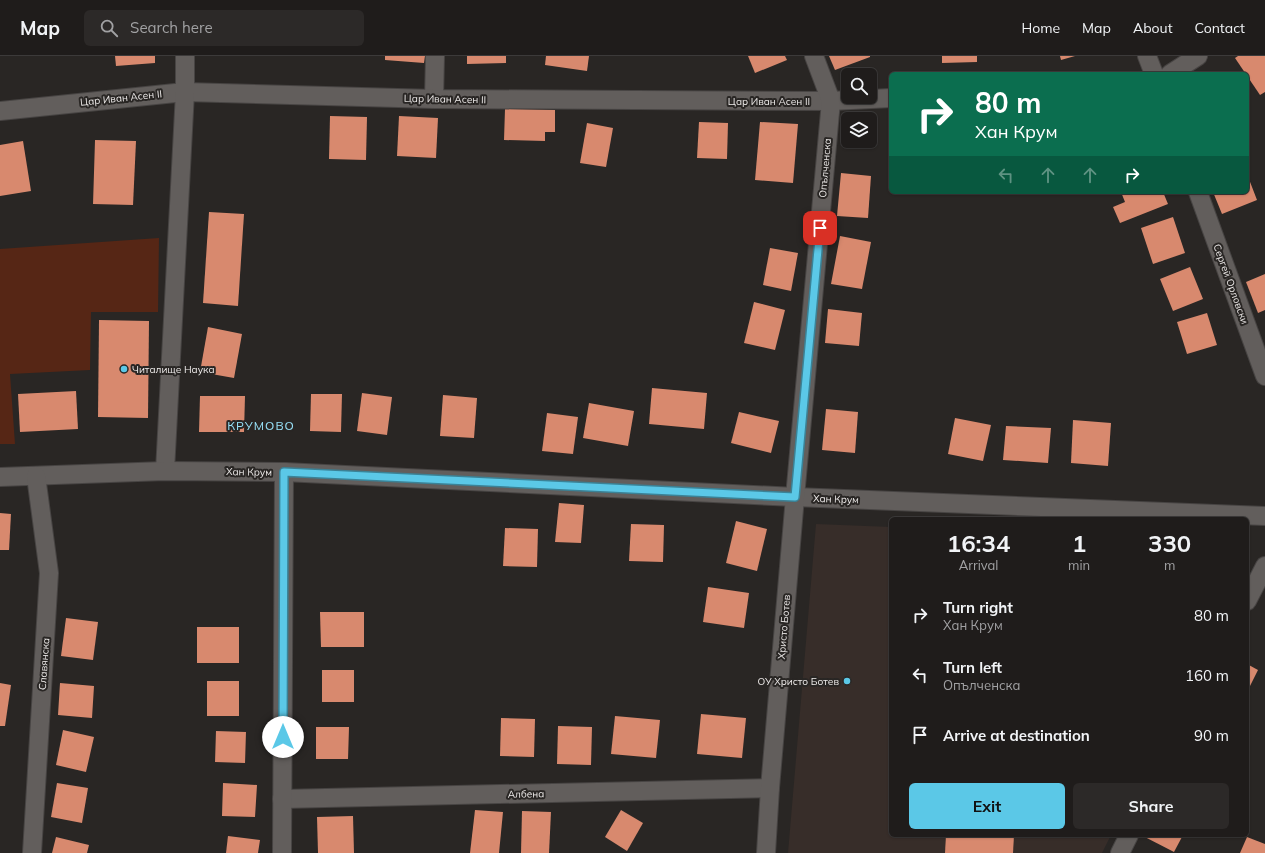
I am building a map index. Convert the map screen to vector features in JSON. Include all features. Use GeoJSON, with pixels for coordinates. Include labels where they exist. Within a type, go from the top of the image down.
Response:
{"type":"FeatureCollection","features":[{"type":"Feature","properties":{"kind":"street"},"geometry":{"type":"LineString","coordinates":[[165,471],[185,92],[185,56]]}},
{"type":"Feature","properties":{"kind":"street"},"geometry":{"type":"LineString","coordinates":[[434,99],[435,56]]}},
{"type":"Feature","properties":{"kind":"street","name":"Опълченска"},"geometry":{"type":"LineString","coordinates":[[795,497],[831,101],[814,56]]}},
{"type":"Feature","properties":{"kind":"street"},"geometry":{"type":"LineString","coordinates":[[1148,56],[1153,72]]}},
{"type":"Feature","properties":{"kind":"street"},"geometry":{"type":"LineString","coordinates":[[1173,72],[1198,56]]}},
{"type":"Feature","properties":{"kind":"street","name":"Цар Иван Асен II"},"geometry":{"type":"LineString","coordinates":[[0,111],[185,92],[434,99],[831,101],[889,98]]}},
{"type":"Feature","properties":{"kind":"street","name":"Сергей Орловски"},"geometry":{"type":"LineString","coordinates":[[1199,194],[1265,376]]}},
{"type":"Feature","properties":{"kind":"street","name":"Хан Крум"},"geometry":{"type":"LineString","coordinates":[[0,477],[165,471],[284,472],[795,497],[1265,516]]}},
{"type":"Feature","properties":{"kind":"street"},"geometry":{"type":"LineString","coordinates":[[282,853],[284,472]]}},
{"type":"Feature","properties":{"kind":"street","name":"Славянска"},"geometry":{"type":"LineString","coordinates":[[32,853],[49,573],[36,476]]}},
{"type":"Feature","properties":{"kind":"street","name":"Христо Ботев"},"geometry":{"type":"LineString","coordinates":[[766,853],[770,788],[795,497]]}},
{"type":"Feature","properties":{"kind":"street"},"geometry":{"type":"LineString","coordinates":[[1249,597],[1265,566]]}},
{"type":"Feature","properties":{"kind":"street","name":"Албена"},"geometry":{"type":"LineString","coordinates":[[282,799],[770,788]]}},
{"type":"Feature","properties":{"kind":"street"},"geometry":{"type":"LineString","coordinates":[[1120,853],[1128,837]]}},
{"type":"Feature","properties":{"kind":"shaded area"},"geometry":{"type":"Polygon","coordinates":[[[159,238],[158,312],[91,312],[90,370],[10,374],[15,444],[0,444],[0,249],[159,238]]]}},
{"type":"Feature","properties":{"kind":"shaded area","name":"ОУ Христо Ботев"},"geometry":{"type":"Polygon","coordinates":[[[816,524],[889,527],[889,837],[1110,837],[1102,853],[788,853],[816,524]]]}},
{"type":"Feature","properties":{"kind":"building"},"geometry":{"type":"Polygon","coordinates":[[[115,56],[155,56],[155,63],[116,66],[115,56]]]}},
{"type":"Feature","properties":{"kind":"building"},"geometry":{"type":"Polygon","coordinates":[[[385,56],[425,56],[424,63],[385,60],[385,56]]]}},
{"type":"Feature","properties":{"kind":"building"},"geometry":{"type":"Polygon","coordinates":[[[467,56],[506,56],[506,63],[467,64],[467,56]]]}},
{"type":"Feature","properties":{"kind":"building"},"geometry":{"type":"Polygon","coordinates":[[[546,56],[589,56],[587,71],[545,65],[546,56]]]}},
{"type":"Feature","properties":{"kind":"building"},"geometry":{"type":"Polygon","coordinates":[[[748,56],[785,56],[787,60],[755,73],[748,56]]]}},
{"type":"Feature","properties":{"kind":"building"},"geometry":{"type":"Polygon","coordinates":[[[829,56],[870,56],[870,57],[835,70],[829,56]]]}},
{"type":"Feature","properties":{"kind":"building"},"geometry":{"type":"Polygon","coordinates":[[[942,56],[977,56],[977,62],[942,63],[942,56]]]}},
{"type":"Feature","properties":{"kind":"building"},"geometry":{"type":"Polygon","coordinates":[[[1060,56],[1075,56],[1061,60],[1060,56]]]}},
{"type":"Feature","properties":{"kind":"building"},"geometry":{"type":"Polygon","coordinates":[[[1238,56],[1265,56],[1265,92],[1260,95],[1249,79],[1249,72],[1244,72],[1235,58],[1238,56]]]}},
{"type":"Feature","properties":{"kind":"building"},"geometry":{"type":"Polygon","coordinates":[[[505,109],[555,110],[555,132],[545,132],[545,141],[504,140],[505,109]]]}},
{"type":"Feature","properties":{"kind":"building"},"geometry":{"type":"Polygon","coordinates":[[[330,116],[367,117],[366,160],[329,159],[330,116]]]}},
{"type":"Feature","properties":{"kind":"building"},"geometry":{"type":"Polygon","coordinates":[[[399,116],[438,118],[436,158],[397,156],[399,116]]]}},
{"type":"Feature","properties":{"kind":"building"},"geometry":{"type":"Polygon","coordinates":[[[699,122],[728,123],[727,159],[697,158],[699,122]]]}},
{"type":"Feature","properties":{"kind":"building"},"geometry":{"type":"Polygon","coordinates":[[[760,122],[798,124],[793,183],[755,180],[760,122]]]}},
{"type":"Feature","properties":{"kind":"building"},"geometry":{"type":"Polygon","coordinates":[[[587,123],[613,128],[606,167],[580,163],[587,123]]]}},
{"type":"Feature","properties":{"kind":"building"},"geometry":{"type":"Polygon","coordinates":[[[95,140],[136,141],[133,205],[93,204],[95,140]]]}},
{"type":"Feature","properties":{"kind":"building"},"geometry":{"type":"Polygon","coordinates":[[[23,141],[31,191],[0,196],[0,145],[23,141]]]}},
{"type":"Feature","properties":{"kind":"building"},"geometry":{"type":"Polygon","coordinates":[[[841,173],[871,176],[868,218],[837,216],[841,173]]]}},
{"type":"Feature","properties":{"kind":"building"},"geometry":{"type":"Polygon","coordinates":[[[1249,179],[1257,200],[1222,214],[1214,194],[1249,194],[1249,179]]]}},
{"type":"Feature","properties":{"kind":"building"},"geometry":{"type":"Polygon","coordinates":[[[1122,194],[1164,194],[1168,204],[1120,223],[1113,207],[1125,202],[1122,194]]]}},
{"type":"Feature","properties":{"kind":"building"},"geometry":{"type":"Polygon","coordinates":[[[209,212],[244,214],[238,306],[203,303],[209,212]]]}},
{"type":"Feature","properties":{"kind":"building"},"geometry":{"type":"Polygon","coordinates":[[[1173,217],[1185,253],[1153,264],[1141,228],[1173,217]]]}},
{"type":"Feature","properties":{"kind":"building"},"geometry":{"type":"Polygon","coordinates":[[[840,236],[871,242],[862,289],[831,284],[840,236]]]}},
{"type":"Feature","properties":{"kind":"building"},"geometry":{"type":"Polygon","coordinates":[[[770,248],[798,253],[791,291],[763,285],[770,248]]]}},
{"type":"Feature","properties":{"kind":"building"},"geometry":{"type":"Polygon","coordinates":[[[1190,267],[1203,299],[1173,311],[1160,279],[1190,267]]]}},
{"type":"Feature","properties":{"kind":"building"},"geometry":{"type":"Polygon","coordinates":[[[1265,274],[1265,310],[1258,313],[1246,282],[1265,274]]]}},
{"type":"Feature","properties":{"kind":"building"},"geometry":{"type":"Polygon","coordinates":[[[754,302],[785,310],[775,350],[744,343],[754,302]]]}},
{"type":"Feature","properties":{"kind":"building"},"geometry":{"type":"Polygon","coordinates":[[[828,309],[862,313],[859,346],[825,343],[828,309]]]}},
{"type":"Feature","properties":{"kind":"building"},"geometry":{"type":"Polygon","coordinates":[[[1207,313],[1217,345],[1187,354],[1177,322],[1207,313]]]}},
{"type":"Feature","properties":{"kind":"building","name":"Читалище Наука"},"geometry":{"type":"Polygon","coordinates":[[[99,320],[149,321],[148,418],[98,417],[99,320]]]}},
{"type":"Feature","properties":{"kind":"building"},"geometry":{"type":"Polygon","coordinates":[[[208,327],[242,334],[234,378],[200,372],[208,327]]]}},
{"type":"Feature","properties":{"kind":"building"},"geometry":{"type":"Polygon","coordinates":[[[652,388],[707,393],[704,429],[649,424],[652,388]]]}},
{"type":"Feature","properties":{"kind":"building"},"geometry":{"type":"Polygon","coordinates":[[[76,391],[78,429],[20,432],[18,394],[76,391]]]}},
{"type":"Feature","properties":{"kind":"building"},"geometry":{"type":"Polygon","coordinates":[[[362,393],[392,397],[387,435],[357,431],[362,393]]]}},
{"type":"Feature","properties":{"kind":"building"},"geometry":{"type":"Polygon","coordinates":[[[311,394],[342,394],[341,432],[310,431],[311,394]]]}},
{"type":"Feature","properties":{"kind":"building"},"geometry":{"type":"Polygon","coordinates":[[[443,395],[477,398],[474,438],[440,436],[443,395]]]}},
{"type":"Feature","properties":{"kind":"building"},"geometry":{"type":"Polygon","coordinates":[[[200,396],[245,396],[244,432],[199,432],[200,396]]]}},
{"type":"Feature","properties":{"kind":"building"},"geometry":{"type":"Polygon","coordinates":[[[589,403],[634,411],[628,446],[583,438],[589,403]]]}},
{"type":"Feature","properties":{"kind":"building"},"geometry":{"type":"Polygon","coordinates":[[[826,409],[858,412],[855,453],[822,450],[826,409]]]}},
{"type":"Feature","properties":{"kind":"building"},"geometry":{"type":"Polygon","coordinates":[[[739,412],[779,421],[771,453],[731,443],[739,412]]]}},
{"type":"Feature","properties":{"kind":"building"},"geometry":{"type":"Polygon","coordinates":[[[547,413],[578,417],[573,454],[542,451],[547,413]]]}},
{"type":"Feature","properties":{"kind":"building"},"geometry":{"type":"Polygon","coordinates":[[[955,418],[991,425],[983,461],[948,454],[955,418]]]}},
{"type":"Feature","properties":{"kind":"building"},"geometry":{"type":"Polygon","coordinates":[[[1073,420],[1111,423],[1108,466],[1071,463],[1073,420]]]}},
{"type":"Feature","properties":{"kind":"building"},"geometry":{"type":"Polygon","coordinates":[[[1006,426],[1051,428],[1048,463],[1003,460],[1006,426]]]}},
{"type":"Feature","properties":{"kind":"building"},"geometry":{"type":"Polygon","coordinates":[[[559,503],[584,505],[581,543],[555,542],[559,503]]]}},
{"type":"Feature","properties":{"kind":"building"},"geometry":{"type":"Polygon","coordinates":[[[0,513],[11,514],[9,550],[0,550],[0,513]]]}},
{"type":"Feature","properties":{"kind":"building"},"geometry":{"type":"Polygon","coordinates":[[[736,521],[767,529],[757,571],[726,563],[736,521]]]}},
{"type":"Feature","properties":{"kind":"building"},"geometry":{"type":"Polygon","coordinates":[[[631,524],[664,525],[663,562],[629,561],[631,524]]]}},
{"type":"Feature","properties":{"kind":"building"},"geometry":{"type":"Polygon","coordinates":[[[505,528],[538,529],[537,567],[503,566],[505,528]]]}},
{"type":"Feature","properties":{"kind":"building"},"geometry":{"type":"Polygon","coordinates":[[[708,587],[749,593],[744,628],[703,622],[708,587]]]}},
{"type":"Feature","properties":{"kind":"building"},"geometry":{"type":"Polygon","coordinates":[[[320,612],[364,612],[364,647],[321,647],[320,612]]]}},
{"type":"Feature","properties":{"kind":"building"},"geometry":{"type":"Polygon","coordinates":[[[66,618],[98,622],[93,660],[61,656],[66,618]]]}},
{"type":"Feature","properties":{"kind":"building"},"geometry":{"type":"Polygon","coordinates":[[[197,627],[239,627],[239,663],[197,663],[197,627]]]}},
{"type":"Feature","properties":{"kind":"building"},"geometry":{"type":"Polygon","coordinates":[[[1249,665],[1258,670],[1249,688],[1249,665]]]}},
{"type":"Feature","properties":{"kind":"building"},"geometry":{"type":"Polygon","coordinates":[[[322,670],[354,670],[354,702],[322,702],[322,670]]]}},
{"type":"Feature","properties":{"kind":"building"},"geometry":{"type":"Polygon","coordinates":[[[207,681],[239,681],[239,716],[207,716],[207,681]]]}},
{"type":"Feature","properties":{"kind":"building"},"geometry":{"type":"Polygon","coordinates":[[[0,683],[11,685],[5,726],[0,726],[0,683]]]}},
{"type":"Feature","properties":{"kind":"building"},"geometry":{"type":"Polygon","coordinates":[[[60,683],[94,686],[92,718],[58,715],[60,683]]]}},
{"type":"Feature","properties":{"kind":"building"},"geometry":{"type":"Polygon","coordinates":[[[701,714],[746,718],[742,758],[697,754],[701,714]]]}},
{"type":"Feature","properties":{"kind":"building"},"geometry":{"type":"Polygon","coordinates":[[[615,716],[660,720],[656,758],[611,754],[615,716]]]}},
{"type":"Feature","properties":{"kind":"building"},"geometry":{"type":"Polygon","coordinates":[[[501,718],[535,719],[534,757],[500,756],[501,718]]]}},
{"type":"Feature","properties":{"kind":"building"},"geometry":{"type":"Polygon","coordinates":[[[558,726],[592,727],[591,765],[557,764],[558,726]]]}},
{"type":"Feature","properties":{"kind":"building"},"geometry":{"type":"Polygon","coordinates":[[[316,727],[349,727],[348,759],[316,759],[316,727]]]}},
{"type":"Feature","properties":{"kind":"building"},"geometry":{"type":"Polygon","coordinates":[[[63,730],[94,737],[86,772],[56,765],[63,730]]]}},
{"type":"Feature","properties":{"kind":"building"},"geometry":{"type":"Polygon","coordinates":[[[216,731],[246,732],[245,763],[215,762],[216,731]]]}},
{"type":"Feature","properties":{"kind":"building"},"geometry":{"type":"Polygon","coordinates":[[[57,783],[88,788],[82,823],[51,817],[57,783]]]}},
{"type":"Feature","properties":{"kind":"building"},"geometry":{"type":"Polygon","coordinates":[[[223,783],[257,785],[255,817],[222,816],[223,783]]]}},
{"type":"Feature","properties":{"kind":"building"},"geometry":{"type":"Polygon","coordinates":[[[475,810],[503,812],[499,853],[470,853],[475,810]]]}},
{"type":"Feature","properties":{"kind":"building"},"geometry":{"type":"Polygon","coordinates":[[[621,810],[643,823],[627,851],[605,837],[621,810]]]}},
{"type":"Feature","properties":{"kind":"building"},"geometry":{"type":"Polygon","coordinates":[[[522,811],[551,812],[549,853],[521,853],[522,811]]]}},
{"type":"Feature","properties":{"kind":"building"},"geometry":{"type":"Polygon","coordinates":[[[353,816],[354,853],[318,853],[317,817],[353,816]]]}},
{"type":"Feature","properties":{"kind":"building"},"geometry":{"type":"Polygon","coordinates":[[[228,836],[260,840],[258,853],[226,853],[228,836]]]}},
{"type":"Feature","properties":{"kind":"building"},"geometry":{"type":"Polygon","coordinates":[[[56,837],[89,845],[87,853],[52,853],[56,837]]]}},
{"type":"Feature","properties":{"kind":"building"},"geometry":{"type":"Polygon","coordinates":[[[946,837],[1014,837],[1013,853],[945,853],[946,837]]]}},
{"type":"Feature","properties":{"kind":"building"},"geometry":{"type":"Polygon","coordinates":[[[1145,837],[1182,837],[1174,852],[1145,837]]]}},
{"type":"Feature","properties":{"kind":"building"},"geometry":{"type":"Polygon","coordinates":[[[1247,837],[1265,844],[1265,853],[1240,853],[1247,837]]]}},
{"type":"Feature","properties":{"kind":"place","name":"Читалище Наука"},"geometry":{"type":"Point","coordinates":[124,369]}},
{"type":"Feature","properties":{"kind":"place","name":"ОУ Христо Ботев"},"geometry":{"type":"Point","coordinates":[847,681]}},
{"type":"Feature","properties":{"kind":"district","name":"КРУМОВО"},"geometry":{"type":"Point","coordinates":[261,425]}},
{"type":"Feature","properties":{"kind":"route"},"geometry":{"type":"LineString","coordinates":[[283,737],[284,472],[795,497],[820,228]]}}]}
